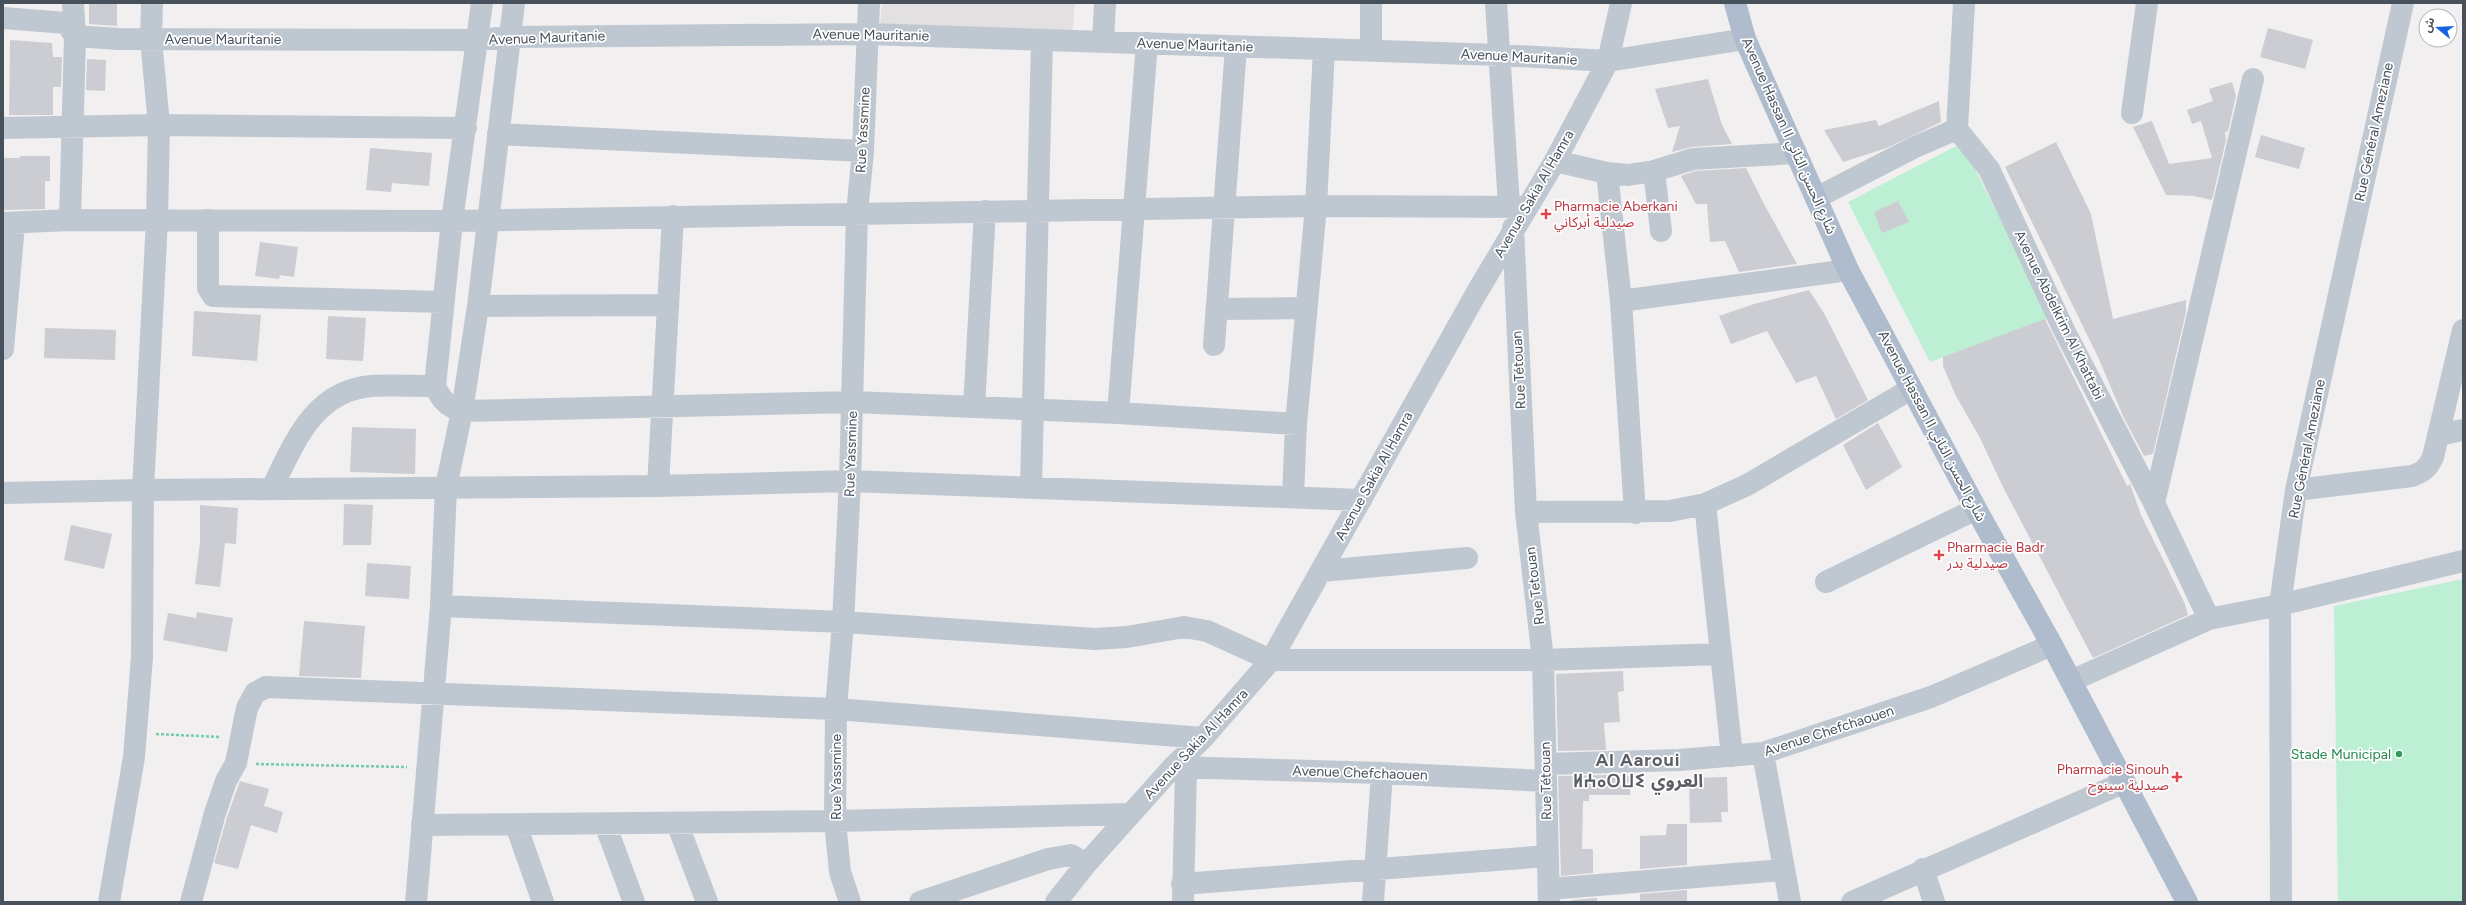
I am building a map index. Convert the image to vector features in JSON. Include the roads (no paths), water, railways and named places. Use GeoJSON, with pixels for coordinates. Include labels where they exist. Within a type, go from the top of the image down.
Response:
{"type":"FeatureCollection","features":[{"type":"Feature","properties":{"kind":"main road","name":"Avenue Hassan II شارع الحسن الثاني"},"geometry":{"type":"LineString","coordinates":[[1735,3],[1745,39],[1848,270],[1976,509],[2052,645],[2187,902]]}},
{"type":"Feature","properties":{"kind":"street"},"geometry":{"type":"LineString","coordinates":[[70,220],[75,36],[73,3]]}},
{"type":"Feature","properties":{"kind":"street"},"geometry":{"type":"LineString","coordinates":[[109,902],[137,733],[142,657],[143,490],[157,220],[159,125],[150,39],[152,3]]}},
{"type":"Feature","properties":{"kind":"street"},"geometry":{"type":"LineString","coordinates":[[482,3],[452,221],[435,386],[445,403],[462,411],[853,402],[1118,413],[1296,424]]}},
{"type":"Feature","properties":{"kind":"street"},"geometry":{"type":"LineString","coordinates":[[416,902],[441,606],[446,487],[462,411],[478,306],[486,220],[514,3]]}},
{"type":"Feature","properties":{"kind":"street","name":"Rue Yassmine"},"geometry":{"type":"LineString","coordinates":[[850,902],[840,872],[835,821],[836,709],[843,622],[850,481],[857,213],[863,151],[869,3]]}},
{"type":"Feature","properties":{"kind":"street"},"geometry":{"type":"LineString","coordinates":[[1103,42],[1105,3]]}},
{"type":"Feature","properties":{"kind":"street"},"geometry":{"type":"LineString","coordinates":[[1371,3],[1372,51]]}},
{"type":"Feature","properties":{"kind":"street"},"geometry":{"type":"LineString","coordinates":[[3,349],[8,224],[70,220],[452,221],[1039,210],[1225,209],[1316,206],[1518,206],[1500,55],[1496,3]]}},
{"type":"Feature","properties":{"kind":"street","name":"Avenue Sakia Al Hamra"},"geometry":{"type":"LineString","coordinates":[[1056,902],[1086,864],[1131,814],[1179,768],[1271,660],[1513,228],[1518,206],[1555,161],[1608,61],[1621,3]]}},
{"type":"Feature","properties":{"kind":"street"},"geometry":{"type":"LineString","coordinates":[[1816,198],[1915,147],[1957,129],[1964,3]]}},
{"type":"Feature","properties":{"kind":"street"},"geometry":{"type":"LineString","coordinates":[[2132,113],[2147,3]]}},
{"type":"Feature","properties":{"kind":"street","name":"Rue Général Ameziane"},"geometry":{"type":"LineString","coordinates":[[2280,902],[2280,605],[2296,490],[2403,3]]}},
{"type":"Feature","properties":{"kind":"street"},"geometry":{"type":"LineString","coordinates":[[3,18],[66,23],[75,36]]}},
{"type":"Feature","properties":{"kind":"street","name":"Avenue Mauritanie"},"geometry":{"type":"LineString","coordinates":[[75,36],[150,39],[476,40],[510,37],[868,34],[1500,55],[1608,61],[1745,39]]}},
{"type":"Feature","properties":{"kind":"street"},"geometry":{"type":"LineString","coordinates":[[1031,488],[1042,40]]}},
{"type":"Feature","properties":{"kind":"street"},"geometry":{"type":"LineString","coordinates":[[1118,413],[1146,43]]}},
{"type":"Feature","properties":{"kind":"street"},"geometry":{"type":"LineString","coordinates":[[1214,345],[1236,46]]}},
{"type":"Feature","properties":{"kind":"street"},"geometry":{"type":"LineString","coordinates":[[1293,497],[1296,424],[1316,206],[1324,50]]}},
{"type":"Feature","properties":{"kind":"street"},"geometry":{"type":"LineString","coordinates":[[2154,503],[2253,79]]}},
{"type":"Feature","properties":{"kind":"street"},"geometry":{"type":"LineString","coordinates":[[3,128],[159,125],[466,128]]}},
{"type":"Feature","properties":{"kind":"street","name":"Avenue Abdelkrim Al Khattabi"},"geometry":{"type":"LineString","coordinates":[[1957,129],[1989,169],[2064,330],[2154,503],[2210,619]]}},
{"type":"Feature","properties":{"kind":"street"},"geometry":{"type":"LineString","coordinates":[[498,134],[863,151]]}},
{"type":"Feature","properties":{"kind":"street"},"geometry":{"type":"LineString","coordinates":[[1555,161],[1607,173],[1628,175],[1654,171],[1692,159],[1796,153]]}},
{"type":"Feature","properties":{"kind":"street"},"geometry":{"type":"LineString","coordinates":[[1654,171],[1661,231]]}},
{"type":"Feature","properties":{"kind":"street"},"geometry":{"type":"LineString","coordinates":[[1607,173],[1621,301],[1635,513]]}},
{"type":"Feature","properties":{"kind":"street"},"geometry":{"type":"LineString","coordinates":[[974,407],[985,211]]}},
{"type":"Feature","properties":{"kind":"street"},"geometry":{"type":"LineString","coordinates":[[658,486],[661,407],[673,216]]}},
{"type":"Feature","properties":{"kind":"street"},"geometry":{"type":"LineString","coordinates":[[208,220],[208,288],[213,296],[444,302]]}},
{"type":"Feature","properties":{"kind":"street","name":"Rue Tétouan"},"geometry":{"type":"LineString","coordinates":[[1513,228],[1526,512]]}},
{"type":"Feature","properties":{"kind":"street"},"geometry":{"type":"LineString","coordinates":[[1621,301],[1848,270]]}},
{"type":"Feature","properties":{"kind":"street"},"geometry":{"type":"LineString","coordinates":[[478,306],[667,305]]}},
{"type":"Feature","properties":{"kind":"street"},"geometry":{"type":"LineString","coordinates":[[1217,309],[1306,308]]}},
{"type":"Feature","properties":{"kind":"street"},"geometry":{"type":"LineString","coordinates":[[2296,490],[2412,476],[2422,472],[2428,467],[2433,457],[2463,333]]}},
{"type":"Feature","properties":{"kind":"street"},"geometry":{"type":"LineString","coordinates":[[272,488],[309,419],[321,406],[336,396],[370,386],[435,386]]}},
{"type":"Feature","properties":{"kind":"street"},"geometry":{"type":"LineString","coordinates":[[1526,512],[1635,513],[1670,511],[1705,504],[1747,485],[1911,389]]}},
{"type":"Feature","properties":{"kind":"street"},"geometry":{"type":"LineString","coordinates":[[2438,435],[2463,430]]}},
{"type":"Feature","properties":{"kind":"street"},"geometry":{"type":"LineString","coordinates":[[3,493],[272,488],[658,486],[850,481],[1361,500]]}},
{"type":"Feature","properties":{"kind":"street"},"geometry":{"type":"LineString","coordinates":[[1705,504],[1732,756]]}},
{"type":"Feature","properties":{"kind":"street"},"geometry":{"type":"LineString","coordinates":[[1826,582],[1976,509]]}},
{"type":"Feature","properties":{"kind":"street","name":"Rue Tetouan"},"geometry":{"type":"LineString","coordinates":[[1526,512],[1544,660]]}},
{"type":"Feature","properties":{"kind":"street"},"geometry":{"type":"LineString","coordinates":[[1321,571],[1467,558]]}},
{"type":"Feature","properties":{"kind":"street"},"geometry":{"type":"LineString","coordinates":[[2071,681],[2210,619],[2280,605],[2463,561]]}},
{"type":"Feature","properties":{"kind":"street"},"geometry":{"type":"LineString","coordinates":[[441,606],[843,622],[1095,639],[1127,637],[1184,627],[1207,630],[1271,660],[1544,660],[1721,654]]}},
{"type":"Feature","properties":{"kind":"street","name":"Avenue Chefchaouen"},"geometry":{"type":"LineString","coordinates":[[1179,768],[1382,773],[1546,772],[1763,754],[1932,697],[2052,645]]}},
{"type":"Feature","properties":{"kind":"street","name":"Rue Tétouan"},"geometry":{"type":"LineString","coordinates":[[1544,660],[1549,895]]}},
{"type":"Feature","properties":{"kind":"street"},"geometry":{"type":"LineString","coordinates":[[191,902],[215,813],[226,781],[236,763],[240,738],[250,700],[255,693],[266,687],[836,709],[1203,738]]}},
{"type":"Feature","properties":{"kind":"street"},"geometry":{"type":"LineString","coordinates":[[1763,754],[1790,902]]}},
{"type":"Feature","properties":{"kind":"street"},"geometry":{"type":"LineString","coordinates":[[1179,768],[1183,893],[1375,870],[1548,856]]}},
{"type":"Feature","properties":{"kind":"street"},"geometry":{"type":"LineString","coordinates":[[1373,902],[1382,773]]}},
{"type":"Feature","properties":{"kind":"street"},"geometry":{"type":"LineString","coordinates":[[1852,902],[1923,869],[2125,782]]}},
{"type":"Feature","properties":{"kind":"street"},"geometry":{"type":"LineString","coordinates":[[422,826],[835,821],[1131,814]]}},
{"type":"Feature","properties":{"kind":"street"},"geometry":{"type":"LineString","coordinates":[[677,823],[707,902]]}},
{"type":"Feature","properties":{"kind":"street"},"geometry":{"type":"LineString","coordinates":[[605,824],[634,902]]}},
{"type":"Feature","properties":{"kind":"street"},"geometry":{"type":"LineString","coordinates":[[516,825],[538,900]]}},
{"type":"Feature","properties":{"kind":"street"},"geometry":{"type":"LineString","coordinates":[[920,902],[1048,859],[1071,855],[1086,864]]}},
{"type":"Feature","properties":{"kind":"street"},"geometry":{"type":"LineString","coordinates":[[1923,869],[1934,902]]}},
{"type":"Feature","properties":{"kind":"street"},"geometry":{"type":"LineString","coordinates":[[1549,895],[1784,870]]}},
{"type":"Feature","properties":{"kind":"place","name":"Pharmacie Aberkani صيدلية أبركاني"},"geometry":{"type":"Point","coordinates":[1546,214]}},
{"type":"Feature","properties":{"kind":"place","name":"Pharmacie Badr صيدلية بدر"},"geometry":{"type":"Point","coordinates":[1939,555]}},
{"type":"Feature","properties":{"kind":"place","name":"Stade Municipal"},"geometry":{"type":"Point","coordinates":[2399,754]}},
{"type":"Feature","properties":{"kind":"place","name":"Pharmacie Sinouh صيدلية سينوح"},"geometry":{"type":"Point","coordinates":[2177,777]}},
{"type":"Feature","properties":{"kind":"district","name":"Al Aaroui ⵍⵄⴰⵔⵡⵉ العروي"},"geometry":{"type":"Point","coordinates":[1638,770]}}]}
